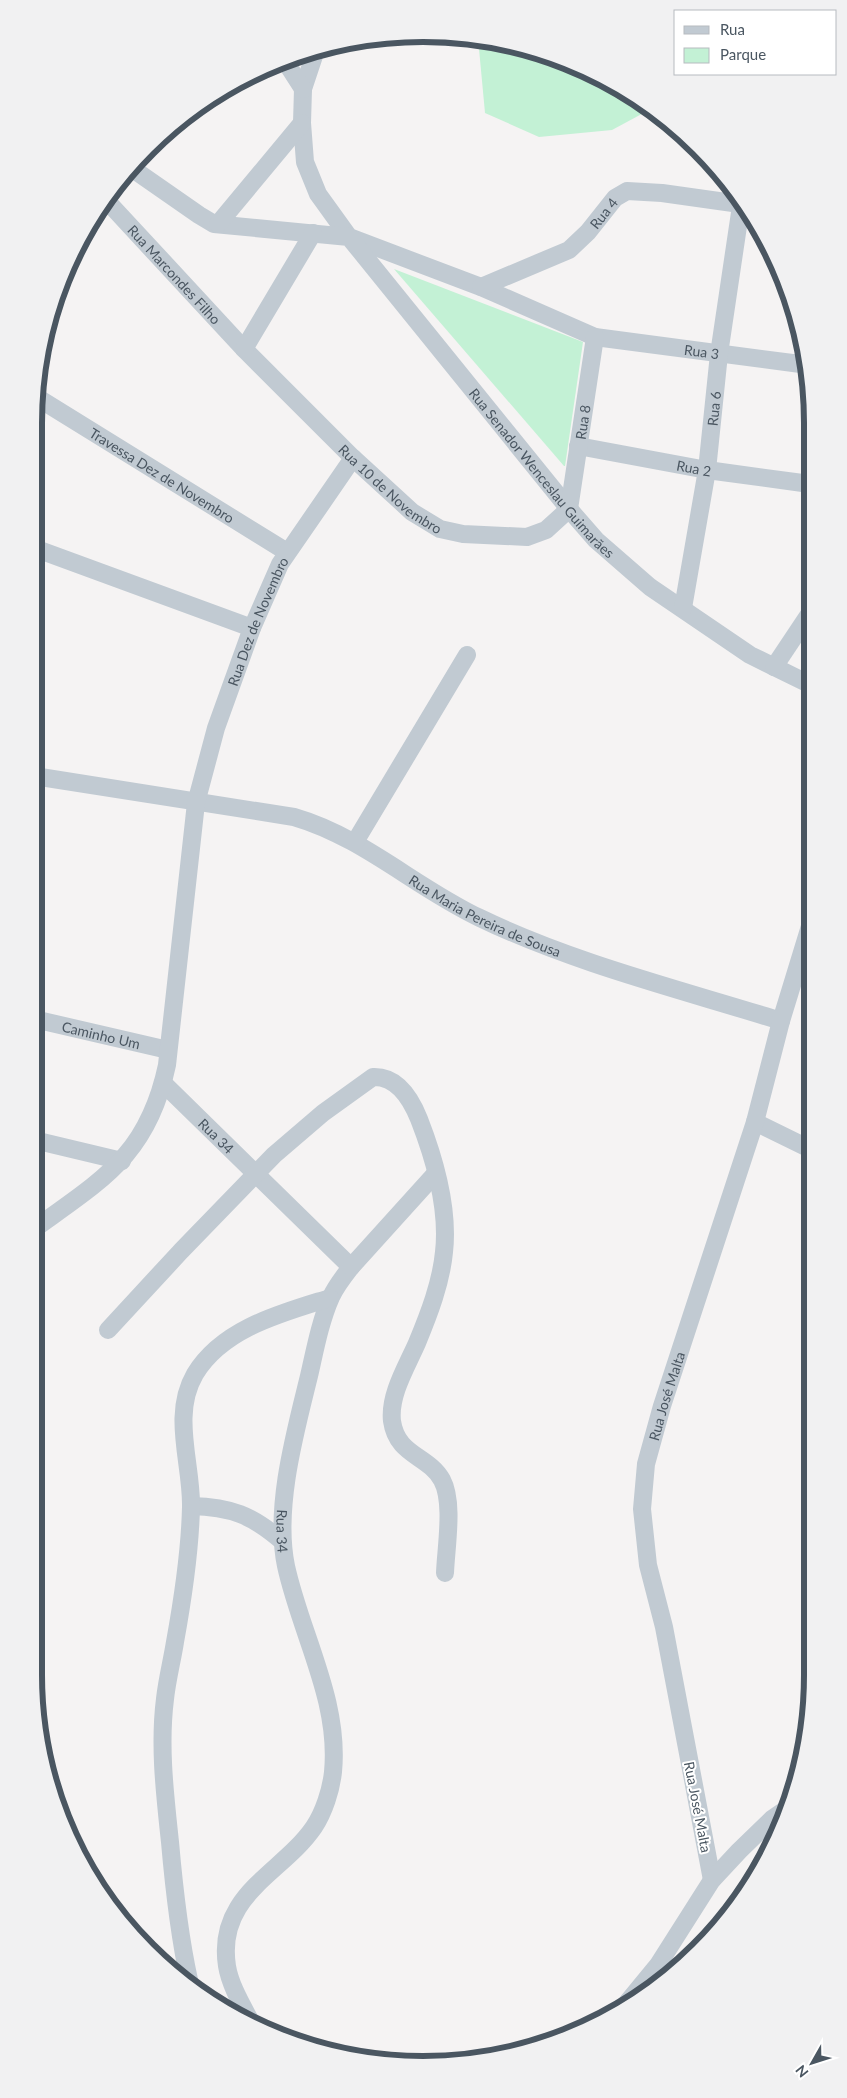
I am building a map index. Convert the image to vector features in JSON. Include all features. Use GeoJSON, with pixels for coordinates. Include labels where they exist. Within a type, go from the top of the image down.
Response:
{"type":"FeatureCollection","features":[{"type":"Feature","properties":{"kind":"street"},"geometry":{"type":"LineString","coordinates":[[302,89],[313,59]]}},
{"type":"Feature","properties":{"kind":"street"},"geometry":{"type":"LineString","coordinates":[[289,68],[302,89]]}},
{"type":"Feature","properties":{"kind":"street","name":"Rua Senador Wenceslau Guimarães"},"geometry":{"type":"LineString","coordinates":[[302,89],[305,162],[311,180],[322,201],[569,509],[596,540],[650,587],[730,642],[804,682]]}},
{"type":"Feature","properties":{"kind":"street"},"geometry":{"type":"LineString","coordinates":[[218,224],[302,123]]}},
{"type":"Feature","properties":{"kind":"street"},"geometry":{"type":"LineString","coordinates":[[137,172],[199,215],[218,224],[349,237]]}},
{"type":"Feature","properties":{"kind":"street","name":"Rua 4"},"geometry":{"type":"LineString","coordinates":[[481,287],[569,250],[588,232],[615,198],[627,191],[662,193],[734,204]]}},
{"type":"Feature","properties":{"kind":"street","name":"Rua Marcondes Filho"},"geometry":{"type":"LineString","coordinates":[[111,206],[244,349]]}},
{"type":"Feature","properties":{"kind":"street","name":"Rua 6"},"geometry":{"type":"LineString","coordinates":[[683,608],[707,470],[719,354],[740,212]]}},
{"type":"Feature","properties":{"kind":"street"},"geometry":{"type":"LineString","coordinates":[[244,349],[313,233]]}},
{"type":"Feature","properties":{"kind":"street","name":"Rua 3"},"geometry":{"type":"LineString","coordinates":[[349,237],[481,287],[595,336],[799,364]]}},
{"type":"Feature","properties":{"kind":"street","name":"Rua 8"},"geometry":{"type":"LineString","coordinates":[[569,509],[595,336]]}},
{"type":"Feature","properties":{"kind":"street","name":"Rua 10 de Novembro"},"geometry":{"type":"LineString","coordinates":[[244,349],[353,458],[412,512],[440,529],[463,534],[533,536],[546,530],[569,509]]}},
{"type":"Feature","properties":{"kind":"street","name":"Travessa Dez de Novembro"},"geometry":{"type":"LineString","coordinates":[[43,401],[287,552]]}},
{"type":"Feature","properties":{"kind":"street","name":"Rua 2"},"geometry":{"type":"LineString","coordinates":[[578,446],[707,470],[804,483]]}},
{"type":"Feature","properties":{"kind":"street","name":"Rua Dez de Novembro"},"geometry":{"type":"LineString","coordinates":[[42,1223],[95,1186],[122,1161],[138,1140],[148,1122],[163,1083],[196,802],[216,728],[252,628],[270,585],[287,552],[353,458]]}},
{"type":"Feature","properties":{"kind":"street"},"geometry":{"type":"LineString","coordinates":[[42,551],[252,628]]}},
{"type":"Feature","properties":{"kind":"street"},"geometry":{"type":"LineString","coordinates":[[774,667],[804,631]]}},
{"type":"Feature","properties":{"kind":"street"},"geometry":{"type":"LineString","coordinates":[[355,842],[467,656]]}},
{"type":"Feature","properties":{"kind":"street","name":"Rua Maria Pereira de Sousa"},"geometry":{"type":"LineString","coordinates":[[42,777],[294,817],[331,830],[355,842],[443,898],[479,918],[512,932],[568,954],[781,1021]]}},
{"type":"Feature","properties":{"kind":"street","name":"Rua José Malta"},"geometry":{"type":"LineString","coordinates":[[712,1880],[664,1627],[648,1565],[642,1509],[646,1464],[662,1406],[755,1122],[781,1021],[804,946]]}},
{"type":"Feature","properties":{"kind":"street","name":"Caminho Um"},"geometry":{"type":"LineString","coordinates":[[42,1021],[168,1050]]}},
{"type":"Feature","properties":{"kind":"street"},"geometry":{"type":"LineString","coordinates":[[108,1330],[181,1251],[292,1138],[373,1077],[380,1077],[394,1083],[408,1098],[423,1128],[436,1173],[445,1216],[444,1253],[438,1282],[424,1325],[392,1407],[392,1422],[397,1436],[405,1449],[431,1466],[441,1479],[447,1494],[445,1573]]}},
{"type":"Feature","properties":{"kind":"street","name":"Rua 34"},"geometry":{"type":"LineString","coordinates":[[163,1083],[351,1267],[330,1298],[318,1336],[294,1439],[284,1504],[282,1541],[291,1587],[328,1704],[332,1726],[332,1774],[328,1794],[316,1825],[252,1889],[238,1907],[231,1924],[226,1950],[228,1968],[246,2011]]}},
{"type":"Feature","properties":{"kind":"street"},"geometry":{"type":"LineString","coordinates":[[755,1122],[804,1146]]}},
{"type":"Feature","properties":{"kind":"street"},"geometry":{"type":"LineString","coordinates":[[42,1142],[122,1161]]}},
{"type":"Feature","properties":{"kind":"street"},"geometry":{"type":"LineString","coordinates":[[351,1267],[436,1173]]}},
{"type":"Feature","properties":{"kind":"street"},"geometry":{"type":"LineString","coordinates":[[188,1974],[182,1946],[165,1799],[162,1737],[165,1698],[184,1579],[191,1506],[183,1430],[189,1387],[207,1358],[219,1345],[269,1319],[330,1298]]}},
{"type":"Feature","properties":{"kind":"street"},"geometry":{"type":"LineString","coordinates":[[191,1506],[216,1506],[241,1513],[263,1525],[282,1541]]}},
{"type":"Feature","properties":{"kind":"street"},"geometry":{"type":"LineString","coordinates":[[639,1988],[658,1965],[712,1880],[739,1851],[777,1816]]}},
{"type":"Feature","properties":{"kind":"green space"},"geometry":{"type":"Polygon","coordinates":[[[479,47],[522,55],[569,72],[614,94],[644,113],[612,130],[539,137],[485,113],[479,47]]]}},
{"type":"Feature","properties":{"kind":"green space"},"geometry":{"type":"Polygon","coordinates":[[[394,269],[583,342],[565,466],[564,466],[394,269]]]}}]}
